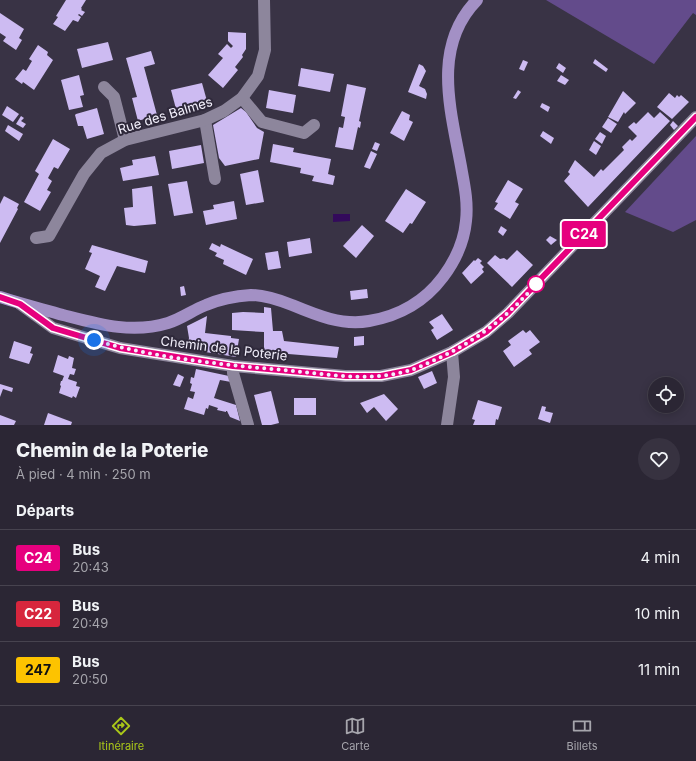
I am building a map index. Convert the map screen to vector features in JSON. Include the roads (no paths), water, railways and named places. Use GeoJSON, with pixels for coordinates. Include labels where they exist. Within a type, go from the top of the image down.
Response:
{"type":"FeatureCollection","features":[{"type":"Feature","properties":{"kind":"main road"},"geometry":{"type":"LineString","coordinates":[[0,297],[20,304],[106,326],[129,329],[149,328],[170,322],[208,304],[231,297],[253,295],[276,299],[320,317],[344,322],[368,322],[392,316],[414,305],[436,287],[451,266],[462,242],[466,221],[467,197],[447,86],[447,65],[452,44],[460,23],[477,0]]}},
{"type":"Feature","properties":{"kind":"street","name":"Rue des Balmes"},"geometry":{"type":"LineString","coordinates":[[36,238],[49,236],[84,174],[101,153],[125,140],[205,120],[224,111],[242,98],[258,76],[265,50],[264,0]]}},
{"type":"Feature","properties":{"kind":"street"},"geometry":{"type":"LineString","coordinates":[[104,87],[114,97],[125,140]]}},
{"type":"Feature","properties":{"kind":"street"},"geometry":{"type":"LineString","coordinates":[[242,98],[262,122],[304,133],[314,125]]}},
{"type":"Feature","properties":{"kind":"street","name":"Chemin de la Poterie"},"geometry":{"type":"LineString","coordinates":[[20,304],[53,328],[120,348],[233,366],[346,376],[381,376],[411,370],[452,352],[486,332],[508,313],[696,117]]}},
{"type":"Feature","properties":{"kind":"street"},"geometry":{"type":"LineString","coordinates":[[205,120],[215,179]]}},
{"type":"Feature","properties":{"kind":"street"},"geometry":{"type":"LineString","coordinates":[[447,425],[454,377],[452,352]]}},
{"type":"Feature","properties":{"kind":"street"},"geometry":{"type":"LineString","coordinates":[[233,366],[233,374],[248,425]]}}]}
